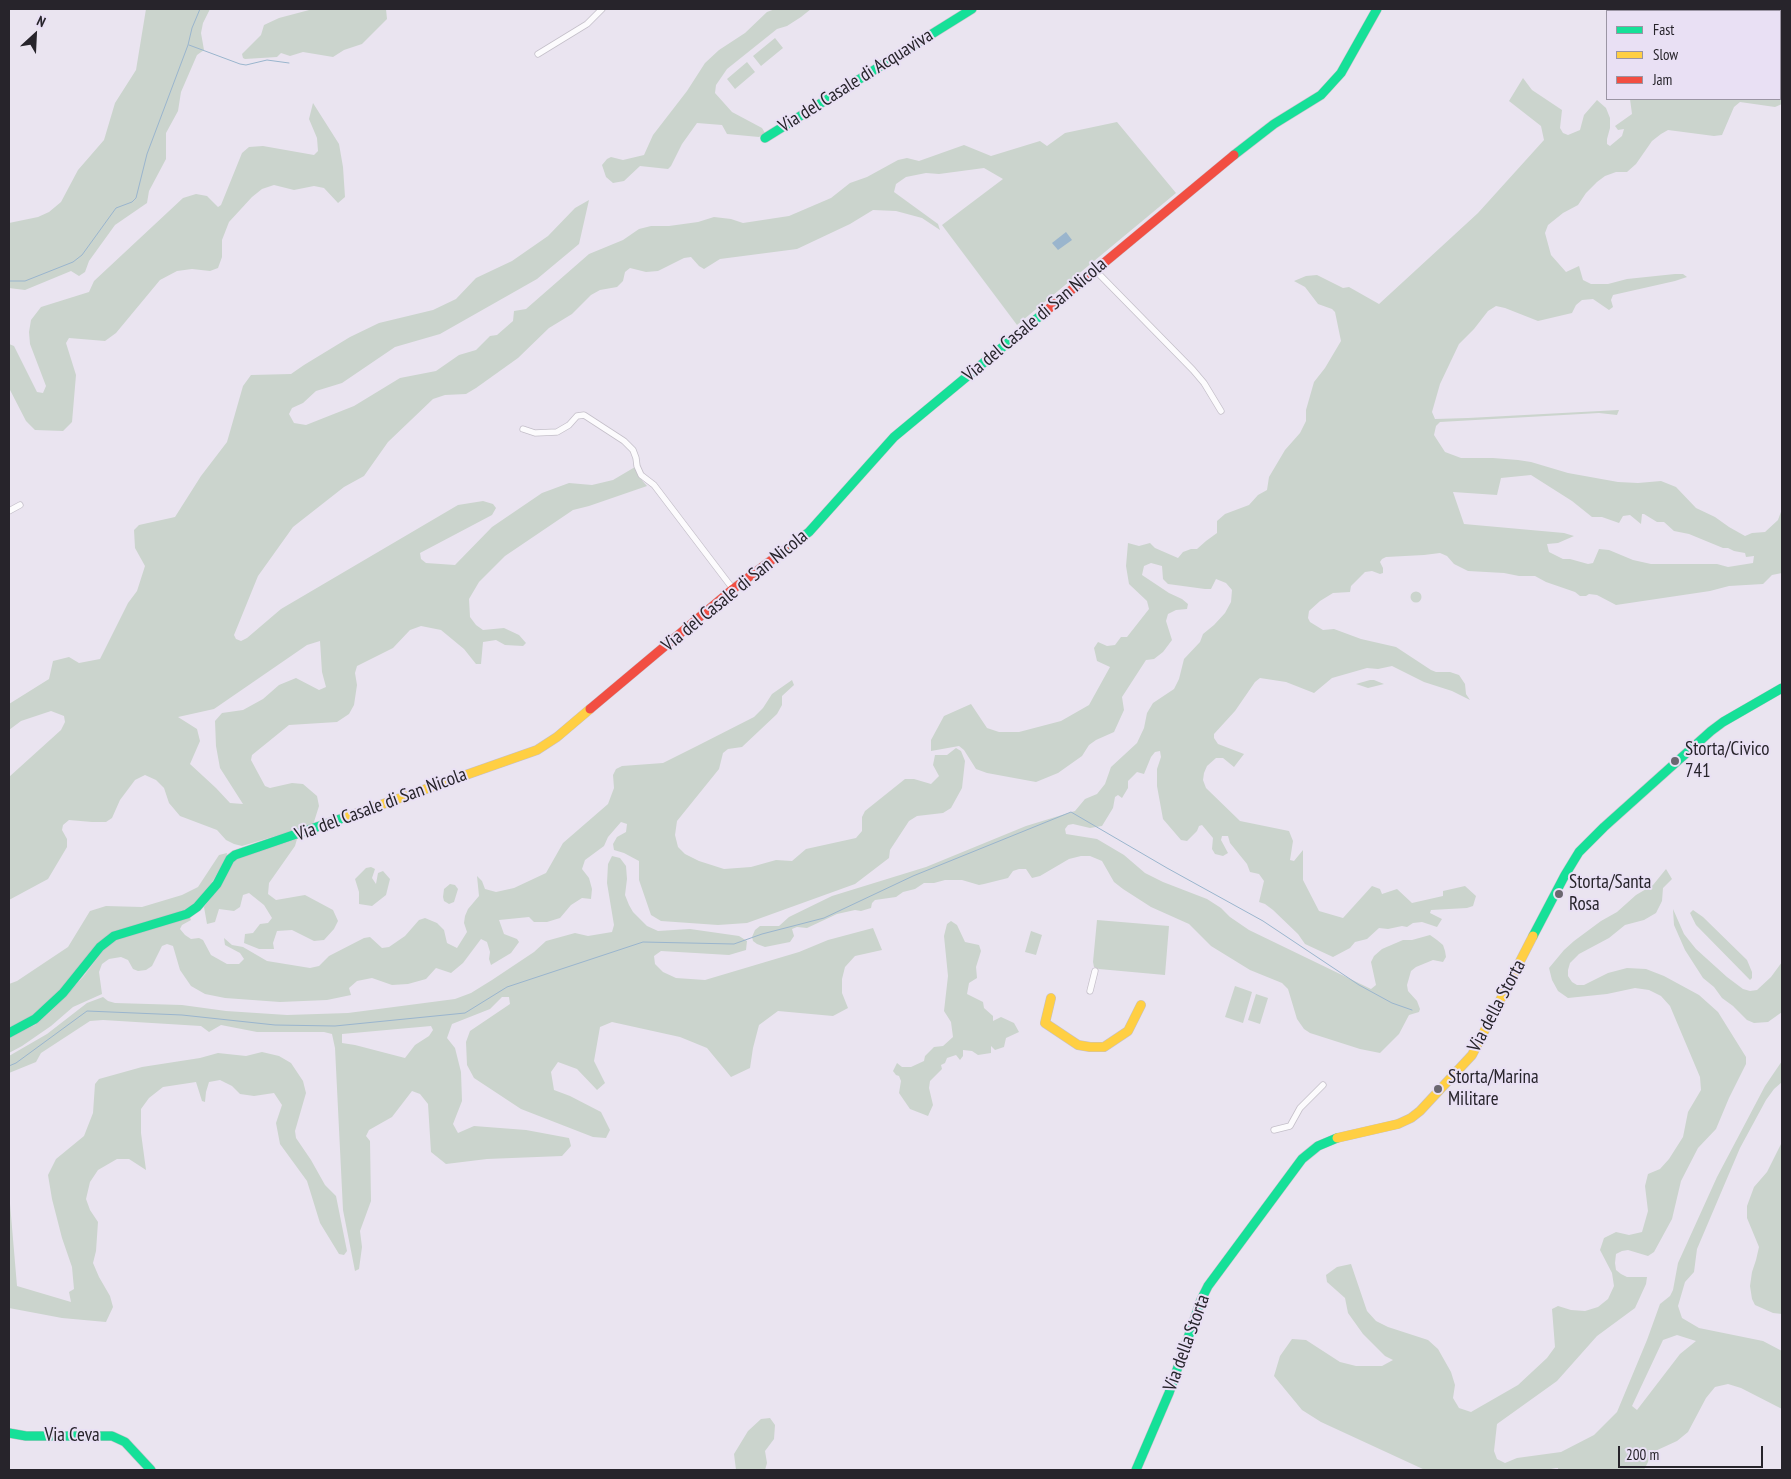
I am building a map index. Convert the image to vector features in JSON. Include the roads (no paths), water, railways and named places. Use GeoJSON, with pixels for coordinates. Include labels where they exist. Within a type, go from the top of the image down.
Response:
{"type":"FeatureCollection","features":[{"type":"Feature","properties":{"kind":"street"},"geometry":{"type":"LineString","coordinates":[[538,54],[587,24],[602,9]]}},
{"type":"Feature","properties":{"kind":"street","name":"Via del Casale di Acquaviva"},"geometry":{"type":"LineString","coordinates":[[765,138],[972,9]]}},
{"type":"Feature","properties":{"kind":"street","name":"Via del Casale di San Nicola"},"geometry":{"type":"LineString","coordinates":[[9,1033],[35,1019],[63,993],[100,948],[114,936],[164,922],[197,908],[212,891],[230,859],[235,855],[537,750],[557,737],[732,589],[809,532],[894,437],[1261,133],[1328,89],[1340,73],[1377,9]]}},
{"type":"Feature","properties":{"kind":"street"},"geometry":{"type":"LineString","coordinates":[[1096,270],[1194,370],[1221,411]]}},
{"type":"Feature","properties":{"kind":"street"},"geometry":{"type":"LineString","coordinates":[[523,428],[535,433],[557,432],[569,425],[577,416],[584,415],[624,441],[633,450],[641,475],[654,485],[732,589]]}},
{"type":"Feature","properties":{"kind":"street"},"geometry":{"type":"LineString","coordinates":[[9,511],[20,505]]}},
{"type":"Feature","properties":{"kind":"street","name":"Via della Storta"},"geometry":{"type":"LineString","coordinates":[[1136,1470],[1169,1393],[1201,1300],[1208,1286],[1302,1160],[1318,1146],[1332,1139],[1398,1124],[1420,1111],[1472,1055],[1566,875],[1580,852],[1604,827],[1711,731],[1782,688]]}},
{"type":"Feature","properties":{"kind":"street"},"geometry":{"type":"LineString","coordinates":[[1090,991],[1095,971]]}},
{"type":"Feature","properties":{"kind":"street"},"geometry":{"type":"LineString","coordinates":[[1051,998],[1045,1023],[1078,1045],[1090,1047],[1104,1047],[1128,1031],[1134,1022],[1140,1005]]}},
{"type":"Feature","properties":{"kind":"street"},"geometry":{"type":"LineString","coordinates":[[1274,1130],[1290,1126],[1300,1108],[1324,1085]]}},
{"type":"Feature","properties":{"kind":"street","name":"Via Ceva"},"geometry":{"type":"LineString","coordinates":[[9,1433],[26,1436],[112,1436],[129,1446],[151,1470]]}},
{"type":"Feature","properties":{"kind":"water"},"geometry":{"type":"Polygon","coordinates":[[[1066,232],[1072,240],[1058,250],[1052,243],[1066,232]]]}},
{"type":"Feature","properties":{"kind":"waterway"},"geometry":{"type":"LineString","coordinates":[[9,281],[25,281],[73,262],[82,255],[116,208],[132,202],[136,198],[147,154],[200,9]]}},
{"type":"Feature","properties":{"kind":"waterway"},"geometry":{"type":"LineString","coordinates":[[189,45],[240,64],[246,65],[267,60],[289,63]]}},
{"type":"Feature","properties":{"kind":"waterway"},"geometry":{"type":"LineString","coordinates":[[9,1066],[16,1063],[87,1011],[182,1015],[275,1025],[335,1026],[465,1013],[507,987],[643,942],[734,944],[762,934],[824,918],[913,876],[1071,812],[1263,921],[1359,985],[1392,1003],[1412,1010]]}},
{"type":"Feature","properties":{"kind":"place","name":"Storta/Civico 741"},"geometry":{"type":"Point","coordinates":[1675,761]}},
{"type":"Feature","properties":{"kind":"place","name":"Storta/Santa Rosa"},"geometry":{"type":"Point","coordinates":[1559,894]}},
{"type":"Feature","properties":{"kind":"place","name":"Storta/Marina Militare"},"geometry":{"type":"Point","coordinates":[1438,1089]}}]}
